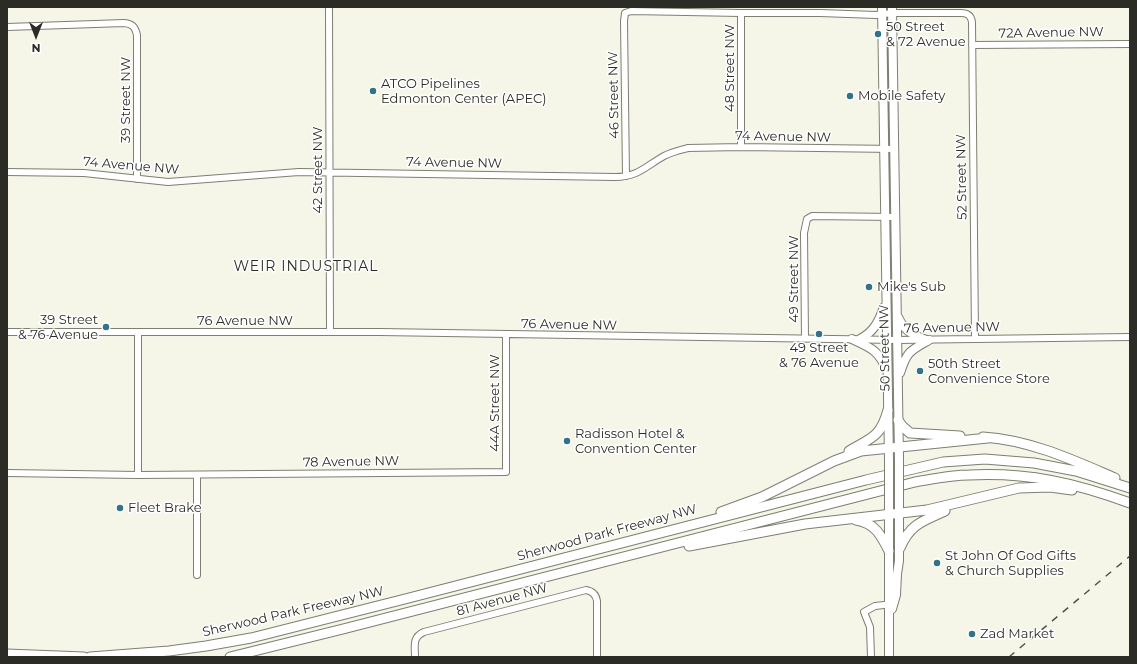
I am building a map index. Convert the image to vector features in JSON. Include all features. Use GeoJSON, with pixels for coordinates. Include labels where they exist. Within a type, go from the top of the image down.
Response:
{"type":"FeatureCollection","features":[{"type":"Feature","properties":{"kind":"highway"},"geometry":{"type":"LineString","coordinates":[[695,524],[721,512],[762,497],[834,461],[876,434],[882,428],[888,410]]}},
{"type":"Feature","properties":{"kind":"highway"},"geometry":{"type":"LineString","coordinates":[[898,420],[907,432],[915,435],[988,438],[1019,442],[1050,452],[1130,484]]}},
{"type":"Feature","properties":{"kind":"highway"},"geometry":{"type":"LineString","coordinates":[[834,461],[861,451],[988,438]]}},
{"type":"Feature","properties":{"kind":"highway","name":"Sherwood Park Freeway NW"},"geometry":{"type":"LineString","coordinates":[[90,657],[170,651],[251,638],[913,468],[960,460],[985,459],[1034,463],[1076,471],[1130,488]]}},
{"type":"Feature","properties":{"kind":"highway","name":"Sherwood Park Freeway NW"},"geometry":{"type":"LineString","coordinates":[[230,657],[915,482],[968,474],[1026,475],[1081,486],[1130,504]]}},
{"type":"Feature","properties":{"kind":"highway"},"geometry":{"type":"LineString","coordinates":[[658,548],[674,549],[805,524],[927,510],[959,503],[1004,490],[1019,488],[1050,487],[1079,491],[1130,504]]}},
{"type":"Feature","properties":{"kind":"highway"},"geometry":{"type":"LineString","coordinates":[[900,548],[910,531],[921,522],[959,503]]}},
{"type":"Feature","properties":{"kind":"highway"},"geometry":{"type":"LineString","coordinates":[[846,519],[868,524],[881,536],[889,551]]}},
{"type":"Feature","properties":{"kind":"highway"},"geometry":{"type":"LineString","coordinates":[[7,654],[84,657]]}},
{"type":"Feature","properties":{"kind":"main road","name":"50 Street NW"},"geometry":{"type":"LineString","coordinates":[[889,657],[890,615],[900,548],[892,10]]}},
{"type":"Feature","properties":{"kind":"main road","name":"50 Street NW"},"geometry":{"type":"LineString","coordinates":[[882,11],[889,551],[892,604]]}},
{"type":"Feature","properties":{"kind":"main road"},"geometry":{"type":"LineString","coordinates":[[856,339],[875,328],[880,318],[886,298]]}},
{"type":"Feature","properties":{"kind":"main road"},"geometry":{"type":"LineString","coordinates":[[897,315],[901,325],[906,330],[928,340]]}},
{"type":"Feature","properties":{"kind":"main road"},"geometry":{"type":"LineString","coordinates":[[856,339],[870,347],[881,357],[887,372]]}},
{"type":"Feature","properties":{"kind":"main road"},"geometry":{"type":"LineString","coordinates":[[898,379],[907,355],[914,348],[928,340]]}},
{"type":"Feature","properties":{"kind":"street","name":"42 Street NW"},"geometry":{"type":"LineString","coordinates":[[329,7],[330,332]]}},
{"type":"Feature","properties":{"kind":"street"},"geometry":{"type":"LineString","coordinates":[[741,13],[820,13],[892,10]]}},
{"type":"Feature","properties":{"kind":"street","name":"52 Street NW"},"geometry":{"type":"LineString","coordinates":[[892,10],[961,13],[969,15],[972,22],[975,338]]}},
{"type":"Feature","properties":{"kind":"street","name":"46 Street NW"},"geometry":{"type":"LineString","coordinates":[[626,176],[625,13],[631,11],[741,13]]}},
{"type":"Feature","properties":{"kind":"street","name":"48 Street NW"},"geometry":{"type":"LineString","coordinates":[[741,13],[741,147]]}},
{"type":"Feature","properties":{"kind":"street","name":"39 Street NW"},"geometry":{"type":"LineString","coordinates":[[7,27],[123,23],[130,24],[135,28],[137,179]]}},
{"type":"Feature","properties":{"kind":"street","name":"72A Avenue NW"},"geometry":{"type":"LineString","coordinates":[[972,45],[1130,44]]}},
{"type":"Feature","properties":{"kind":"street","name":"74 Avenue NW"},"geometry":{"type":"LineString","coordinates":[[7,172],[65,172],[158,182],[177,182],[279,173],[329,172],[626,176],[638,173],[664,156],[680,150],[697,147],[894,149]]}},
{"type":"Feature","properties":{"kind":"street","name":"49 Street NW"},"geometry":{"type":"LineString","coordinates":[[805,339],[804,233],[807,219],[812,216],[885,217]]}},
{"type":"Feature","properties":{"kind":"street"},"geometry":{"type":"LineString","coordinates":[[885,217],[895,217]]}},
{"type":"Feature","properties":{"kind":"street","name":"76 Avenue NW"},"geometry":{"type":"LineString","coordinates":[[7,332],[330,332],[887,340],[1130,336]]}},
{"type":"Feature","properties":{"kind":"street"},"geometry":{"type":"LineString","coordinates":[[138,332],[138,475]]}},
{"type":"Feature","properties":{"kind":"street","name":"44A Street NW"},"geometry":{"type":"LineString","coordinates":[[506,335],[506,472]]}},
{"type":"Feature","properties":{"kind":"street","name":"78 Avenue NW"},"geometry":{"type":"LineString","coordinates":[[7,474],[197,475],[506,472]]}},
{"type":"Feature","properties":{"kind":"street"},"geometry":{"type":"LineString","coordinates":[[197,475],[197,575]]}},
{"type":"Feature","properties":{"kind":"street","name":"81 Avenue NW"},"geometry":{"type":"LineString","coordinates":[[415,657],[416,640],[418,635],[424,632],[582,591],[592,592],[597,601],[597,657]]}},
{"type":"Feature","properties":{"kind":"street"},"geometry":{"type":"LineString","coordinates":[[871,657],[870,627],[864,612],[875,606],[892,604]]}},
{"type":"Feature","properties":{"kind":"railway"},"geometry":{"type":"LineString","coordinates":[[1009,657],[1130,556]]}},
{"type":"Feature","properties":{"kind":"place","name":"50 Street & 72 Avenue"},"geometry":{"type":"Point","coordinates":[878,34]}},
{"type":"Feature","properties":{"kind":"place","name":"ATCO Pipelines Edmonton Center (APEC)"},"geometry":{"type":"Point","coordinates":[373,91]}},
{"type":"Feature","properties":{"kind":"place","name":"Mobile Safety"},"geometry":{"type":"Point","coordinates":[850,96]}},
{"type":"Feature","properties":{"kind":"place","name":"Mike's Sub"},"geometry":{"type":"Point","coordinates":[869,287]}},
{"type":"Feature","properties":{"kind":"place","name":"39 Street & 76 Avenue"},"geometry":{"type":"Point","coordinates":[106,327]}},
{"type":"Feature","properties":{"kind":"place","name":"49 Street & 76 Avenue"},"geometry":{"type":"Point","coordinates":[819,334]}},
{"type":"Feature","properties":{"kind":"place","name":"50th Street Convenience Store"},"geometry":{"type":"Point","coordinates":[920,371]}},
{"type":"Feature","properties":{"kind":"place","name":"Radisson Hotel & Convention Center"},"geometry":{"type":"Point","coordinates":[567,441]}},
{"type":"Feature","properties":{"kind":"place","name":"Fleet Brake"},"geometry":{"type":"Point","coordinates":[120,508]}},
{"type":"Feature","properties":{"kind":"place","name":"St John Of God Gifts & Church Supplies"},"geometry":{"type":"Point","coordinates":[937,563]}},
{"type":"Feature","properties":{"kind":"place","name":"Zad Market"},"geometry":{"type":"Point","coordinates":[972,634]}},
{"type":"Feature","properties":{"kind":"district","name":"WEIR INDUSTRIAL"},"geometry":{"type":"Point","coordinates":[306,267]}}]}
